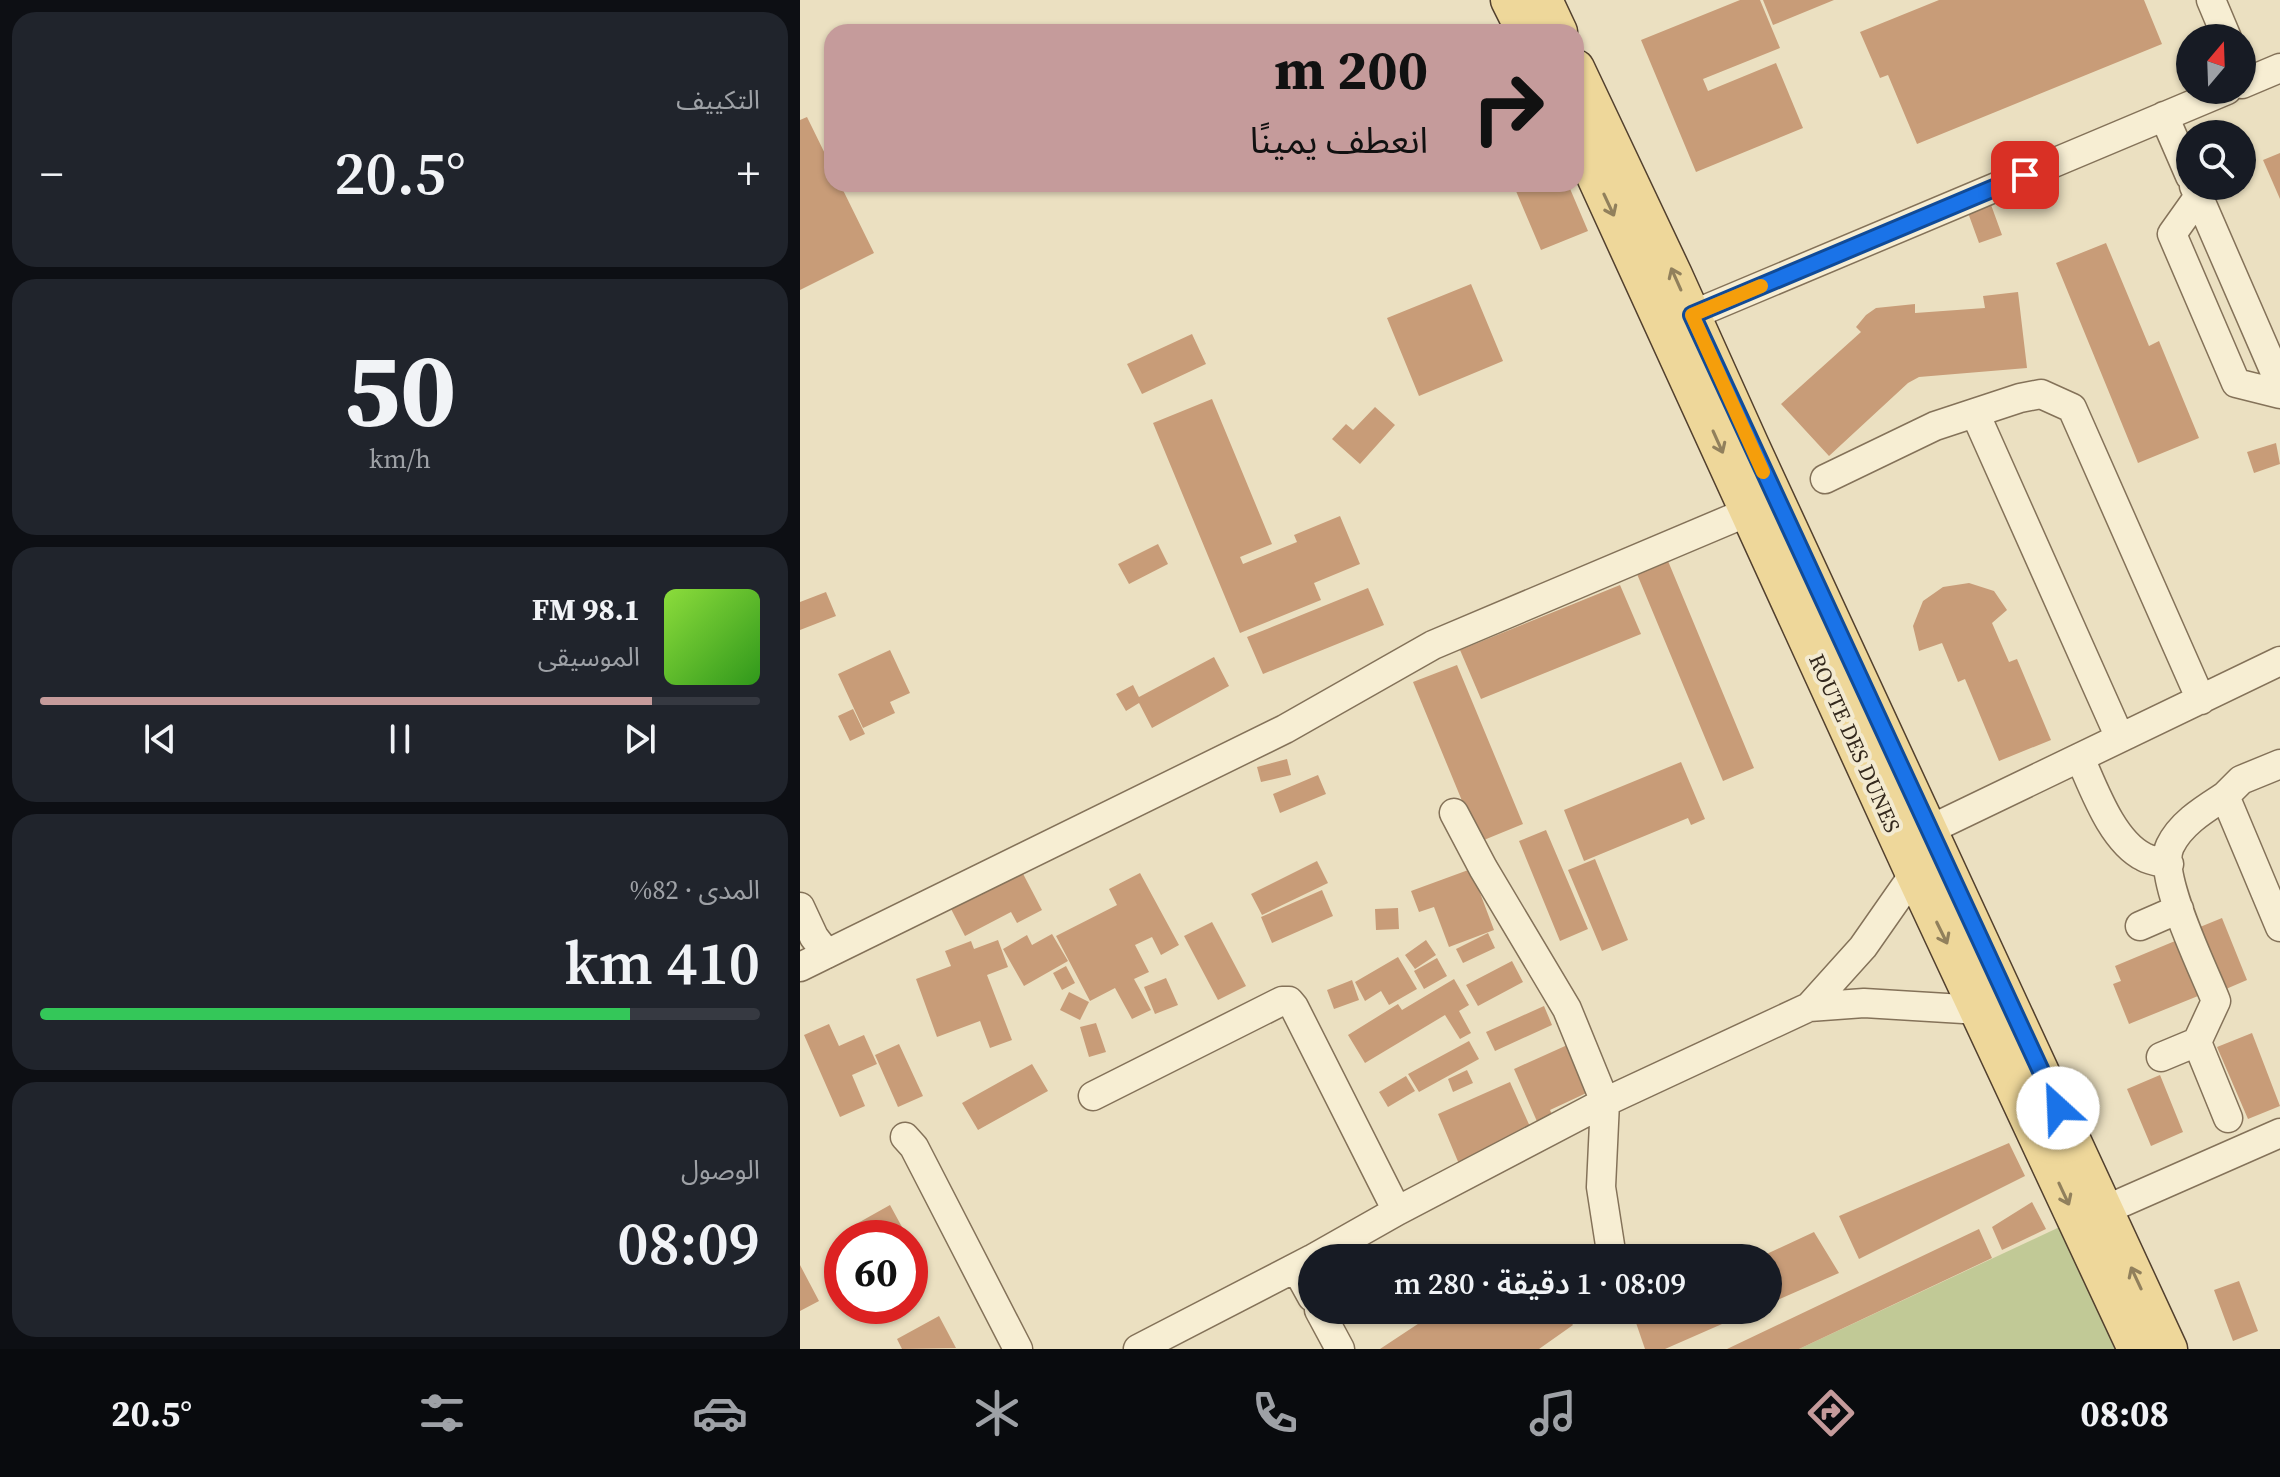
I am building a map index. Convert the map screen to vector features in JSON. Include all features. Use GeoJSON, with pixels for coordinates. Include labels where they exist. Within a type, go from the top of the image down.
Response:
{"type":"FeatureCollection","features":[{"type":"Feature","properties":{"kind":"main road"},"geometry":{"type":"LineString","coordinates":[[1509,0],[1521,24]]}},
{"type":"Feature","properties":{"kind":"main road"},"geometry":{"type":"LineString","coordinates":[[1544,0],[1555,24]]}},
{"type":"Feature","properties":{"kind":"main road","name":"ROUTE DES DUNES"},"geometry":{"type":"LineString","coordinates":[[1584,85],[1929,830],[1996,1011],[2136,1349]]}},
{"type":"Feature","properties":{"kind":"main road","name":"ROUTE DES DUNES"},"geometry":{"type":"LineString","coordinates":[[1584,152],[1914,874],[1996,1011],[2105,1210],[2169,1349]]}},
{"type":"Feature","properties":{"kind":"street"},"geometry":{"type":"LineString","coordinates":[[2211,0],[2221,24]]}},
{"type":"Feature","properties":{"kind":"street"},"geometry":{"type":"LineString","coordinates":[[2256,77],[2280,68]]}},
{"type":"Feature","properties":{"kind":"street"},"geometry":{"type":"LineString","coordinates":[[1692,315],[2191,104]]}},
{"type":"Feature","properties":{"kind":"street"},"geometry":{"type":"LineString","coordinates":[[2164,116],[2176,144]]}},
{"type":"Feature","properties":{"kind":"street"},"geometry":{"type":"LineString","coordinates":[[2188,200],[2172,234],[2236,383],[2280,394]]}},
{"type":"Feature","properties":{"kind":"street"},"geometry":{"type":"LineString","coordinates":[[2200,200],[2280,384]]}},
{"type":"Feature","properties":{"kind":"street"},"geometry":{"type":"LineString","coordinates":[[1825,479],[1935,426],[2041,394],[2072,408],[2201,700]]}},
{"type":"Feature","properties":{"kind":"street"},"geometry":{"type":"LineString","coordinates":[[1975,413],[2120,738]]}},
{"type":"Feature","properties":{"kind":"street"},"geometry":{"type":"LineString","coordinates":[[800,967],[813,945],[1285,729],[1433,645],[1750,511]]}},
{"type":"Feature","properties":{"kind":"street"},"geometry":{"type":"LineString","coordinates":[[1929,830],[2280,661]]}},
{"type":"Feature","properties":{"kind":"street"},"geometry":{"type":"LineString","coordinates":[[2080,758],[2103,809],[2120,836],[2144,857],[2169,864]]}},
{"type":"Feature","properties":{"kind":"street"},"geometry":{"type":"LineString","coordinates":[[2161,1057],[2197,1042],[2216,1001],[2168,881],[2169,848],[2195,816],[2225,796],[2241,780],[2280,764]]}},
{"type":"Feature","properties":{"kind":"street"},"geometry":{"type":"LineString","coordinates":[[2225,796],[2280,927]]}},
{"type":"Feature","properties":{"kind":"street"},"geometry":{"type":"LineString","coordinates":[[1454,813],[1567,1009],[1605,1102],[1601,1187],[1610,1244]]}},
{"type":"Feature","properties":{"kind":"street"},"geometry":{"type":"LineString","coordinates":[[1809,1007],[1863,947],[1914,874]]}},
{"type":"Feature","properties":{"kind":"street"},"geometry":{"type":"LineString","coordinates":[[800,907],[813,945]]}},
{"type":"Feature","properties":{"kind":"street"},"geometry":{"type":"LineString","coordinates":[[2140,926],[2179,909]]}},
{"type":"Feature","properties":{"kind":"street"},"geometry":{"type":"LineString","coordinates":[[1093,1096],[1282,1001],[1289,1001],[1397,1211]]}},
{"type":"Feature","properties":{"kind":"street"},"geometry":{"type":"LineString","coordinates":[[1339,1244],[1605,1102],[1809,1007],[1864,1003],[1996,1011]]}},
{"type":"Feature","properties":{"kind":"street"},"geometry":{"type":"LineString","coordinates":[[2197,1042],[2228,1118]]}},
{"type":"Feature","properties":{"kind":"street"},"geometry":{"type":"LineString","coordinates":[[2105,1210],[2280,1133]]}},
{"type":"Feature","properties":{"kind":"street"},"geometry":{"type":"LineString","coordinates":[[905,1137],[914,1147],[1018,1349]]}},
{"type":"Feature","properties":{"kind":"street"},"geometry":{"type":"LineString","coordinates":[[1138,1349],[1298,1267]]}},
{"type":"Feature","properties":{"kind":"street"},"geometry":{"type":"LineString","coordinates":[[1327,1324],[1340,1349]]}},
{"type":"Feature","properties":{"kind":"green space"},"geometry":{"type":"Polygon","coordinates":[[[2066,1224],[2120,1349],[1799,1349],[2066,1224]]]}},
{"type":"Feature","properties":{"kind":"building"},"geometry":{"type":"Polygon","coordinates":[[[1740,0],[1760,0],[1780,48],[1703,79],[1708,91],[1776,63],[1803,128],[1696,172],[1641,40],[1740,0]]]}},
{"type":"Feature","properties":{"kind":"building"},"geometry":{"type":"Polygon","coordinates":[[[1763,0],[1834,0],[1773,25],[1763,0]]]}},
{"type":"Feature","properties":{"kind":"building"},"geometry":{"type":"Polygon","coordinates":[[[1939,0],[2144,0],[2162,44],[1917,144],[1888,75],[1880,78],[1860,32],[1939,0]]]}},
{"type":"Feature","properties":{"kind":"building"},"geometry":{"type":"Polygon","coordinates":[[[807,117],[824,152],[824,192],[844,192],[874,253],[800,290],[800,120],[807,117]]]}},
{"type":"Feature","properties":{"kind":"building"},"geometry":{"type":"Polygon","coordinates":[[[2280,153],[2280,199],[2263,160],[2280,153]]]}},
{"type":"Feature","properties":{"kind":"building"},"geometry":{"type":"Polygon","coordinates":[[[1516,192],[1571,192],[1588,231],[1541,250],[1516,192]]]}},
{"type":"Feature","properties":{"kind":"building"},"geometry":{"type":"Polygon","coordinates":[[[1990,202],[2002,235],[1979,243],[1967,210],[1990,202]]]}},
{"type":"Feature","properties":{"kind":"building"},"geometry":{"type":"Polygon","coordinates":[[[2106,243],[2149,346],[2159,341],[2199,438],[2138,463],[2056,263],[2106,243]]]}},
{"type":"Feature","properties":{"kind":"building"},"geometry":{"type":"Polygon","coordinates":[[[1471,284],[1503,361],[1419,396],[1387,318],[1471,284]]]}},
{"type":"Feature","properties":{"kind":"building"},"geometry":{"type":"Polygon","coordinates":[[[2018,292],[2027,368],[1919,377],[1908,383],[1829,456],[1781,404],[1861,332],[1856,327],[1876,308],[1915,304],[1915,313],[1985,308],[1983,296],[2018,292]]]}},
{"type":"Feature","properties":{"kind":"building"},"geometry":{"type":"Polygon","coordinates":[[[1192,334],[1206,364],[1142,394],[1127,364],[1192,334]]]}},
{"type":"Feature","properties":{"kind":"building"},"geometry":{"type":"Polygon","coordinates":[[[1212,399],[1272,544],[1240,557],[1243,564],[1297,542],[1294,535],[1340,516],[1360,564],[1314,583],[1321,600],[1240,633],[1153,423],[1212,399]]]}},
{"type":"Feature","properties":{"kind":"building"},"geometry":{"type":"Polygon","coordinates":[[[1375,407],[1395,425],[1360,464],[1332,439],[1346,424],[1353,430],[1375,407]]]}},
{"type":"Feature","properties":{"kind":"building"},"geometry":{"type":"Polygon","coordinates":[[[2276,443],[2280,464],[2254,473],[2247,452],[2276,443]]]}},
{"type":"Feature","properties":{"kind":"building"},"geometry":{"type":"Polygon","coordinates":[[[1158,544],[1168,564],[1129,584],[1118,564],[1158,544]]]}},
{"type":"Feature","properties":{"kind":"building"},"geometry":{"type":"Polygon","coordinates":[[[1668,561],[1754,768],[1723,781],[1637,574],[1668,561]]]}},
{"type":"Feature","properties":{"kind":"building"},"geometry":{"type":"Polygon","coordinates":[[[1969,583],[1994,591],[2007,610],[1992,623],[2009,662],[2017,659],[2051,740],[1999,761],[1965,679],[1958,682],[1942,643],[1919,651],[1913,626],[1923,601],[1943,587],[1969,583]]]}},
{"type":"Feature","properties":{"kind":"building"},"geometry":{"type":"Polygon","coordinates":[[[1620,585],[1641,634],[1481,699],[1460,650],[1620,585]]]}},
{"type":"Feature","properties":{"kind":"building"},"geometry":{"type":"Polygon","coordinates":[[[1368,588],[1384,625],[1263,674],[1247,637],[1368,588]]]}},
{"type":"Feature","properties":{"kind":"building"},"geometry":{"type":"Polygon","coordinates":[[[826,592],[836,616],[800,630],[800,602],[826,592]]]}},
{"type":"Feature","properties":{"kind":"building"},"geometry":{"type":"Polygon","coordinates":[[[890,650],[910,693],[890,702],[895,713],[863,728],[838,674],[890,650]]]}},
{"type":"Feature","properties":{"kind":"building"},"geometry":{"type":"Polygon","coordinates":[[[1214,657],[1229,686],[1152,728],[1139,703],[1126,711],[1116,694],[1133,685],[1139,697],[1214,657]]]}},
{"type":"Feature","properties":{"kind":"building"},"geometry":{"type":"Polygon","coordinates":[[[1457,665],[1523,824],[1479,842],[1413,682],[1457,665]]]}},
{"type":"Feature","properties":{"kind":"building"},"geometry":{"type":"Polygon","coordinates":[[[853,709],[865,734],[850,741],[838,716],[853,709]]]}},
{"type":"Feature","properties":{"kind":"building"},"geometry":{"type":"Polygon","coordinates":[[[1287,759],[1291,775],[1261,782],[1257,767],[1287,759]]]}},
{"type":"Feature","properties":{"kind":"building"},"geometry":{"type":"Polygon","coordinates":[[[1681,762],[1705,819],[1691,825],[1688,818],[1584,861],[1564,810],[1681,762]]]}},
{"type":"Feature","properties":{"kind":"building"},"geometry":{"type":"Polygon","coordinates":[[[1318,775],[1326,794],[1280,813],[1273,794],[1318,775]]]}},
{"type":"Feature","properties":{"kind":"building"},"geometry":{"type":"Polygon","coordinates":[[[1546,830],[1588,929],[1560,941],[1519,841],[1546,830]]]}},
{"type":"Feature","properties":{"kind":"building"},"geometry":{"type":"Polygon","coordinates":[[[1595,859],[1628,940],[1602,951],[1568,870],[1595,859]]]}},
{"type":"Feature","properties":{"kind":"building"},"geometry":{"type":"Polygon","coordinates":[[[1317,861],[1328,883],[1262,915],[1251,894],[1317,861]]]}},
{"type":"Feature","properties":{"kind":"building"},"geometry":{"type":"Polygon","coordinates":[[[1020,868],[1042,910],[1017,923],[1011,912],[965,936],[949,905],[1020,868]]]}},
{"type":"Feature","properties":{"kind":"building"},"geometry":{"type":"Polygon","coordinates":[[[1471,869],[1494,930],[1449,947],[1434,907],[1419,912],[1411,891],[1471,869]]]}},
{"type":"Feature","properties":{"kind":"building"},"geometry":{"type":"Polygon","coordinates":[[[1140,873],[1179,945],[1161,955],[1152,937],[1135,945],[1149,972],[1134,979],[1151,1010],[1132,1019],[1115,988],[1090,1001],[1056,936],[1117,905],[1109,889],[1140,873]]]}},
{"type":"Feature","properties":{"kind":"building"},"geometry":{"type":"Polygon","coordinates":[[[1322,890],[1333,916],[1272,943],[1261,917],[1322,890]]]}},
{"type":"Feature","properties":{"kind":"building"},"geometry":{"type":"Polygon","coordinates":[[[1398,908],[1399,929],[1376,930],[1375,909],[1398,908]]]}},
{"type":"Feature","properties":{"kind":"building"},"geometry":{"type":"Polygon","coordinates":[[[2222,918],[2247,980],[2226,989],[2200,927],[2222,918]]]}},
{"type":"Feature","properties":{"kind":"building"},"geometry":{"type":"Polygon","coordinates":[[[1212,922],[1246,986],[1218,1000],[1184,936],[1212,922]]]}},
{"type":"Feature","properties":{"kind":"building"},"geometry":{"type":"Polygon","coordinates":[[[1488,933],[1495,948],[1463,963],[1456,949],[1488,933]]]}},
{"type":"Feature","properties":{"kind":"building"},"geometry":{"type":"Polygon","coordinates":[[[1052,934],[1068,961],[1024,986],[1003,949],[1027,935],[1032,945],[1052,934]]]}},
{"type":"Feature","properties":{"kind":"building"},"geometry":{"type":"Polygon","coordinates":[[[998,940],[1008,967],[987,975],[1012,1040],[990,1048],[980,1021],[937,1037],[916,979],[951,966],[945,951],[971,941],[974,949],[998,940]]]}},
{"type":"Feature","properties":{"kind":"building"},"geometry":{"type":"Polygon","coordinates":[[[1426,940],[1436,955],[1415,969],[1405,955],[1426,940]]]}},
{"type":"Feature","properties":{"kind":"building"},"geometry":{"type":"Polygon","coordinates":[[[2175,941],[2198,996],[2129,1024],[2113,984],[2121,981],[2115,966],[2175,941]]]}},
{"type":"Feature","properties":{"kind":"building"},"geometry":{"type":"Polygon","coordinates":[[[1398,957],[1417,989],[1389,1005],[1381,991],[1365,1001],[1355,982],[1398,957]]]}},
{"type":"Feature","properties":{"kind":"building"},"geometry":{"type":"Polygon","coordinates":[[[1437,958],[1447,976],[1424,989],[1414,971],[1437,958]]]}},
{"type":"Feature","properties":{"kind":"building"},"geometry":{"type":"Polygon","coordinates":[[[1512,961],[1523,982],[1478,1006],[1466,985],[1512,961]]]}},
{"type":"Feature","properties":{"kind":"building"},"geometry":{"type":"Polygon","coordinates":[[[1066,966],[1075,983],[1062,990],[1053,973],[1066,966]]]}},
{"type":"Feature","properties":{"kind":"building"},"geometry":{"type":"Polygon","coordinates":[[[1166,978],[1178,1005],[1155,1014],[1144,987],[1166,978]]]}},
{"type":"Feature","properties":{"kind":"building"},"geometry":{"type":"Polygon","coordinates":[[[1454,979],[1469,1005],[1459,1011],[1471,1033],[1460,1039],[1445,1015],[1365,1063],[1348,1035],[1398,1004],[1402,1010],[1454,979]]]}},
{"type":"Feature","properties":{"kind":"building"},"geometry":{"type":"Polygon","coordinates":[[[1352,980],[1359,1000],[1334,1009],[1327,990],[1352,980]]]}},
{"type":"Feature","properties":{"kind":"building"},"geometry":{"type":"Polygon","coordinates":[[[1069,992],[1089,1002],[1080,1020],[1060,1010],[1069,992]]]}},
{"type":"Feature","properties":{"kind":"building"},"geometry":{"type":"Polygon","coordinates":[[[1544,1006],[1552,1025],[1495,1051],[1486,1032],[1544,1006]]]}},
{"type":"Feature","properties":{"kind":"building"},"geometry":{"type":"Polygon","coordinates":[[[1096,1023],[1106,1052],[1089,1057],[1080,1027],[1096,1023]]]}},
{"type":"Feature","properties":{"kind":"building"},"geometry":{"type":"Polygon","coordinates":[[[829,1024],[839,1046],[864,1035],[877,1064],[852,1075],[865,1106],[840,1117],[804,1035],[829,1024]]]}},
{"type":"Feature","properties":{"kind":"building"},"geometry":{"type":"Polygon","coordinates":[[[2252,1033],[2280,1106],[2248,1119],[2217,1047],[2252,1033]]]}},
{"type":"Feature","properties":{"kind":"building"},"geometry":{"type":"Polygon","coordinates":[[[1469,1041],[1479,1059],[1419,1092],[1408,1074],[1469,1041]]]}},
{"type":"Feature","properties":{"kind":"building"},"geometry":{"type":"Polygon","coordinates":[[[1574,1042],[1595,1089],[1550,1110],[1554,1119],[1539,1126],[1514,1069],[1574,1042]]]}},
{"type":"Feature","properties":{"kind":"building"},"geometry":{"type":"Polygon","coordinates":[[[899,1044],[923,1096],[898,1107],[875,1055],[899,1044]]]}},
{"type":"Feature","properties":{"kind":"building"},"geometry":{"type":"Polygon","coordinates":[[[1032,1064],[1048,1091],[978,1130],[962,1103],[1032,1064]]]}},
{"type":"Feature","properties":{"kind":"building"},"geometry":{"type":"Polygon","coordinates":[[[1467,1070],[1473,1083],[1453,1092],[1448,1079],[1467,1070]]]}},
{"type":"Feature","properties":{"kind":"building"},"geometry":{"type":"Polygon","coordinates":[[[2160,1075],[2183,1132],[2151,1146],[2127,1089],[2160,1075]]]}},
{"type":"Feature","properties":{"kind":"building"},"geometry":{"type":"Polygon","coordinates":[[[1406,1076],[1415,1091],[1388,1107],[1379,1092],[1406,1076]]]}},
{"type":"Feature","properties":{"kind":"building"},"geometry":{"type":"Polygon","coordinates":[[[1510,1082],[1532,1131],[1459,1164],[1438,1114],[1510,1082]]]}},
{"type":"Feature","properties":{"kind":"building"},"geometry":{"type":"Polygon","coordinates":[[[2009,1143],[2025,1176],[1859,1259],[1839,1216],[2009,1143]]]}},
{"type":"Feature","properties":{"kind":"building"},"geometry":{"type":"Polygon","coordinates":[[[2032,1202],[2046,1229],[2002,1250],[1992,1227],[2032,1202]]]}},
{"type":"Feature","properties":{"kind":"building"},"geometry":{"type":"Polygon","coordinates":[[[890,1205],[898,1220],[863,1220],[890,1205]]]}},
{"type":"Feature","properties":{"kind":"building"},"geometry":{"type":"Polygon","coordinates":[[[1979,1229],[1992,1258],[1799,1349],[1727,1349],[1979,1229]]]}},
{"type":"Feature","properties":{"kind":"building"},"geometry":{"type":"Polygon","coordinates":[[[1814,1232],[1839,1273],[1782,1298],[1782,1247],[1814,1232]]]}},
{"type":"Feature","properties":{"kind":"building"},"geometry":{"type":"Polygon","coordinates":[[[800,1265],[819,1301],[800,1311],[800,1265]]]}},
{"type":"Feature","properties":{"kind":"building"},"geometry":{"type":"Polygon","coordinates":[[[2239,1281],[2258,1331],[2233,1341],[2214,1290],[2239,1281]]]}},
{"type":"Feature","properties":{"kind":"building"},"geometry":{"type":"Polygon","coordinates":[[[939,1316],[956,1348],[902,1349],[897,1339],[939,1316]]]}},
{"type":"Feature","properties":{"kind":"building"},"geometry":{"type":"Polygon","coordinates":[[[1418,1324],[1573,1325],[1539,1349],[1380,1349],[1418,1324]]]}},
{"type":"Feature","properties":{"kind":"building"},"geometry":{"type":"Polygon","coordinates":[[[1636,1324],[1722,1324],[1665,1349],[1645,1349],[1636,1324]]]}},
{"type":"Feature","properties":{"kind":"slow traffic"},"geometry":{"type":"LineString","coordinates":[[1761,286],[1692,315],[1763,472]]}},
{"type":"Feature","properties":{"kind":"route"},"geometry":{"type":"LineString","coordinates":[[2025,175],[1692,315],[2058,1108]]}}]}
